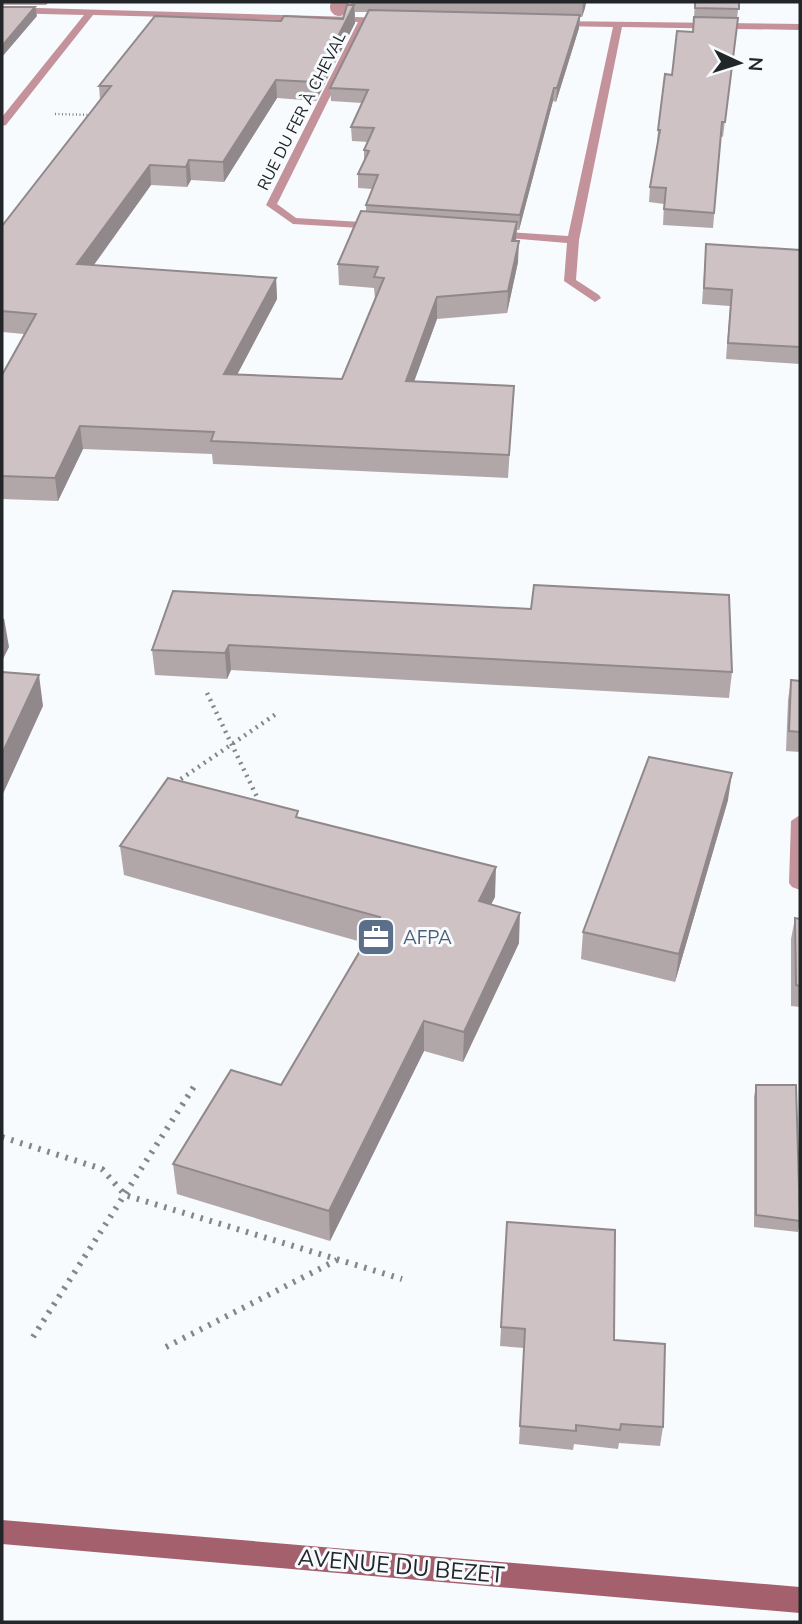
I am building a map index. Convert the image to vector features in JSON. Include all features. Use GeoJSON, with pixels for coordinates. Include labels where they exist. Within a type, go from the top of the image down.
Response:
{"type":"FeatureCollection","features":[{"type":"Feature","properties":{"kind":"street"},"geometry":{"type":"LineString","coordinates":[[2,10],[404,20]]}},
{"type":"Feature","properties":{"kind":"street"},"geometry":{"type":"LineString","coordinates":[[2,123],[91,12]]}},
{"type":"Feature","properties":{"kind":"street","name":"RUE DU FER À CHEVAL"},"geometry":{"type":"LineString","coordinates":[[364,19],[271,205],[293,221],[386,227]]}},
{"type":"Feature","properties":{"kind":"street"},"geometry":{"type":"LineString","coordinates":[[551,23],[800,27]]}},
{"type":"Feature","properties":{"kind":"street"},"geometry":{"type":"LineString","coordinates":[[595,298],[570,281],[573,240],[618,24]]}},
{"type":"Feature","properties":{"kind":"street"},"geometry":{"type":"LineString","coordinates":[[479,233],[573,240]]}},
{"type":"Feature","properties":{"kind":"street"},"geometry":{"type":"LineString","coordinates":[[800,821],[800,884]]}},
{"type":"Feature","properties":{"kind":"street","name":"AVENUE DU BEZET"},"geometry":{"type":"LineString","coordinates":[[2,1532],[800,1600]]}},
{"type":"Feature","properties":{"kind":"path"},"geometry":{"type":"LineString","coordinates":[[11,111],[92,115]]}},
{"type":"Feature","properties":{"kind":"path"},"geometry":{"type":"LineString","coordinates":[[207,692],[257,797]]}},
{"type":"Feature","properties":{"kind":"path"},"geometry":{"type":"LineString","coordinates":[[164,790],[275,714]]}},
{"type":"Feature","properties":{"kind":"path"},"geometry":{"type":"LineString","coordinates":[[33,1337],[195,1084]]}},
{"type":"Feature","properties":{"kind":"path"},"geometry":{"type":"LineString","coordinates":[[2,1138],[102,1169],[125,1195],[402,1279]]}},
{"type":"Feature","properties":{"kind":"path"},"geometry":{"type":"LineString","coordinates":[[166,1347],[338,1259]]}},
{"type":"Feature","properties":{"kind":"building"},"geometry":{"type":"Polygon","coordinates":[[[695,2],[739,2],[739,9],[695,8],[695,2]]]}},
{"type":"Feature","properties":{"kind":"building"},"geometry":{"type":"Polygon","coordinates":[[[347,5],[354,5],[315,82],[276,80],[223,162],[189,160],[186,167],[150,165],[77,264],[276,278],[224,374],[342,379],[384,278],[374,277],[378,267],[338,264],[361,211],[517,222],[512,241],[519,241],[508,291],[437,297],[406,381],[514,386],[509,455],[211,441],[214,432],[80,426],[55,478],[2,476],[2,375],[36,314],[2,311],[2,226],[111,86],[99,86],[155,16],[281,21],[284,16],[343,19],[347,5]]]}},
{"type":"Feature","properties":{"kind":"building"},"geometry":{"type":"Polygon","coordinates":[[[2,7],[35,7],[2,46],[2,7]]]}},
{"type":"Feature","properties":{"kind":"building"},"geometry":{"type":"Polygon","coordinates":[[[369,10],[580,15],[557,88],[554,88],[520,215],[366,205],[378,175],[358,174],[369,151],[364,150],[374,128],[351,127],[368,90],[330,88],[369,10]]]}},
{"type":"Feature","properties":{"kind":"building"},"geometry":{"type":"Polygon","coordinates":[[[694,17],[738,18],[725,122],[722,122],[714,213],[664,209],[666,188],[650,187],[660,130],[665,74],[672,75],[677,31],[693,32],[694,17]]]}},
{"type":"Feature","properties":{"kind":"building"},"geometry":{"type":"Polygon","coordinates":[[[706,244],[800,250],[800,347],[728,343],[732,290],[704,288],[706,244]]]}},
{"type":"Feature","properties":{"kind":"building"},"geometry":{"type":"Polygon","coordinates":[[[534,585],[729,595],[732,672],[229,645],[225,653],[152,650],[173,591],[531,609],[534,585]]]}},
{"type":"Feature","properties":{"kind":"building"},"geometry":{"type":"Polygon","coordinates":[[[2,672],[39,675],[2,754],[2,672]]]}},
{"type":"Feature","properties":{"kind":"building"},"geometry":{"type":"Polygon","coordinates":[[[791,680],[800,681],[800,732],[789,731],[791,680]]]}},
{"type":"Feature","properties":{"kind":"building"},"geometry":{"type":"Polygon","coordinates":[[[649,757],[732,773],[679,954],[583,932],[649,757]]]}},
{"type":"Feature","properties":{"kind":"building"},"geometry":{"type":"Polygon","coordinates":[[[168,778],[298,811],[296,817],[496,867],[479,901],[520,913],[464,1032],[424,1021],[329,1211],[173,1164],[231,1070],[281,1085],[380,917],[120,846],[168,778]]]}},
{"type":"Feature","properties":{"kind":"building"},"geometry":{"type":"Polygon","coordinates":[[[795,918],[800,919],[800,986],[796,985],[795,918]]]}},
{"type":"Feature","properties":{"kind":"building"},"geometry":{"type":"Polygon","coordinates":[[[756,1085],[796,1085],[800,1221],[756,1215],[756,1085]]]}},
{"type":"Feature","properties":{"kind":"building"},"geometry":{"type":"Polygon","coordinates":[[[507,1222],[615,1230],[614,1340],[665,1344],[663,1427],[621,1424],[620,1430],[576,1425],[576,1431],[520,1426],[525,1329],[501,1327],[507,1222]]]}},
{"type":"Feature","properties":{"kind":"place","name":"AFPA"},"geometry":{"type":"Point","coordinates":[376,937]}}]}
